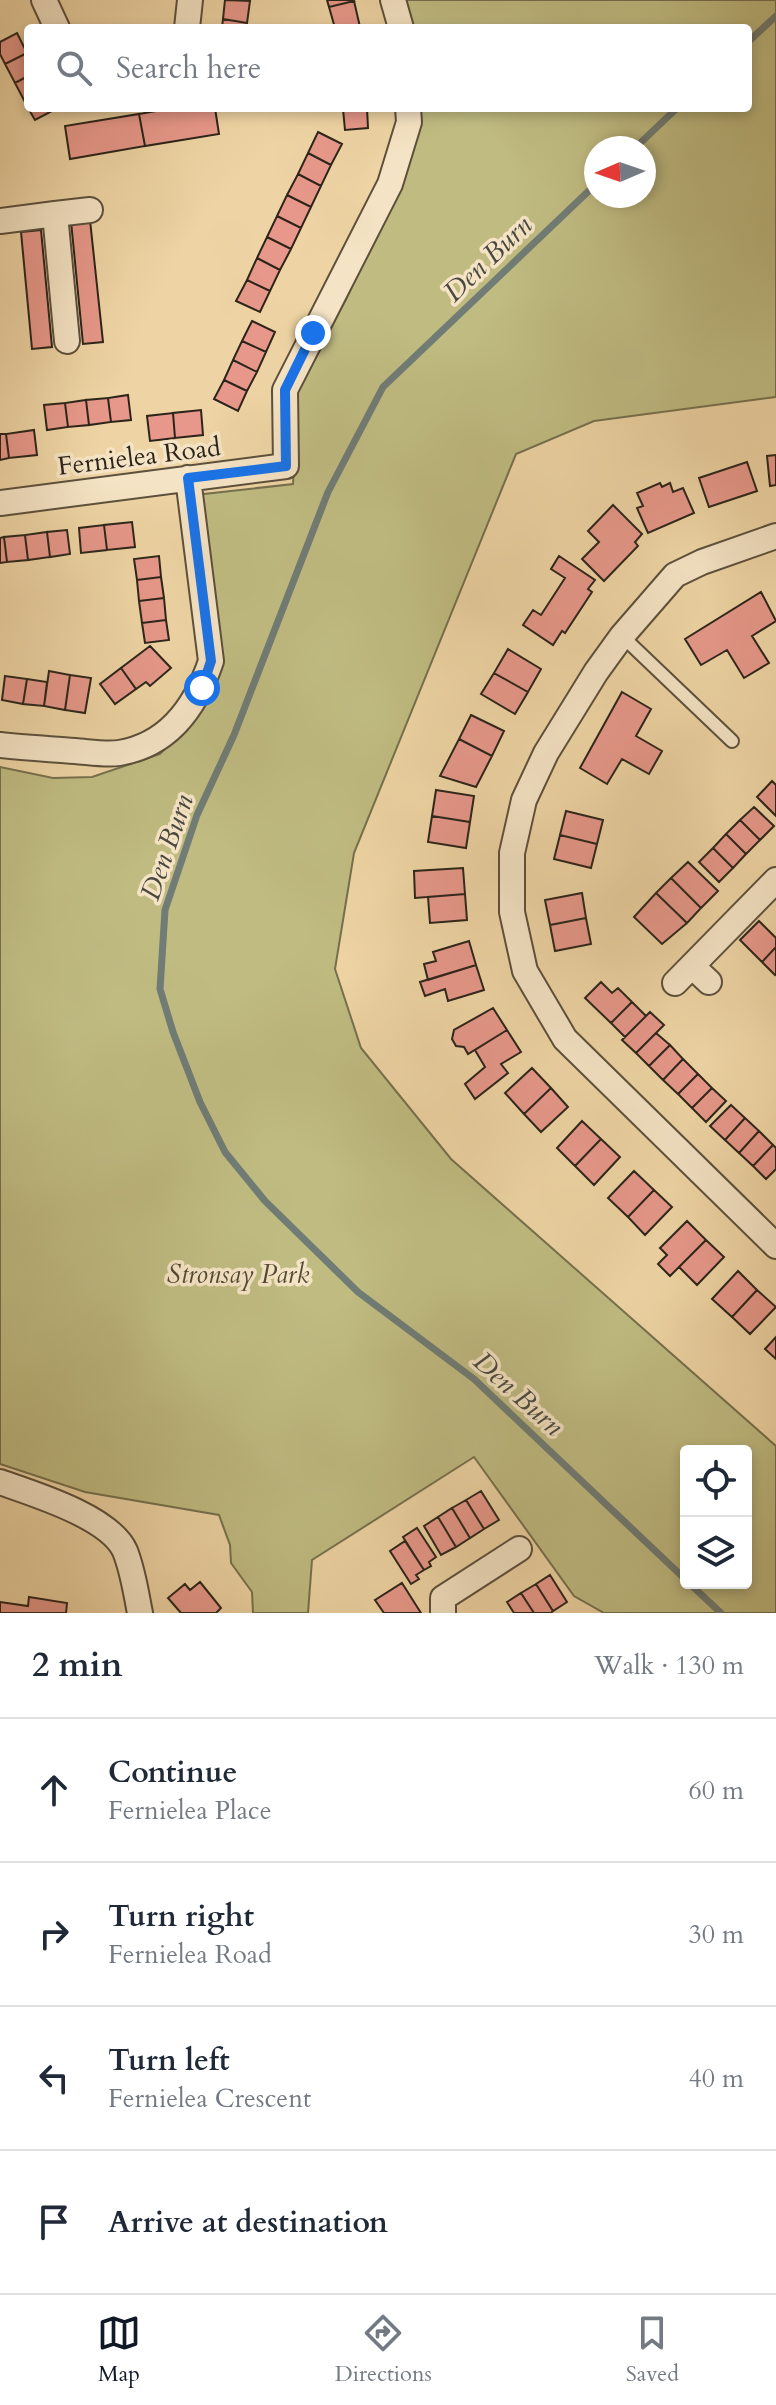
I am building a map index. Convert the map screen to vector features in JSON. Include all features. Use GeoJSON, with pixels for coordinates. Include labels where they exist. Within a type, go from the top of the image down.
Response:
{"type":"FeatureCollection","features":[{"type":"Feature","properties":{"kind":"street"},"geometry":{"type":"LineString","coordinates":[[44,0],[55,24]]}},
{"type":"Feature","properties":{"kind":"street"},"geometry":{"type":"LineString","coordinates":[[187,24],[190,0]]}},
{"type":"Feature","properties":{"kind":"street"},"geometry":{"type":"LineString","coordinates":[[393,0],[400,24]]}},
{"type":"Feature","properties":{"kind":"street","name":"Fernielea Road"},"geometry":{"type":"LineString","coordinates":[[0,503],[286,466],[285,390],[390,184],[409,122],[408,112]]}},
{"type":"Feature","properties":{"kind":"street"},"geometry":{"type":"LineString","coordinates":[[0,221],[90,210]]}},
{"type":"Feature","properties":{"kind":"street"},"geometry":{"type":"LineString","coordinates":[[55,214],[67,341]]}},
{"type":"Feature","properties":{"kind":"street"},"geometry":{"type":"LineString","coordinates":[[0,745],[117,753],[140,747],[167,733],[189,710],[202,688],[211,661],[188,478]]}},
{"type":"Feature","properties":{"kind":"street"},"geometry":{"type":"LineString","coordinates":[[776,536],[702,562],[675,575],[622,636],[546,753],[524,800],[512,853],[512,912],[525,971],[565,1039],[776,1246]]}},
{"type":"Feature","properties":{"kind":"street"},"geometry":{"type":"LineString","coordinates":[[675,983],[701,974],[775,882]]}},
{"type":"Feature","properties":{"kind":"street"},"geometry":{"type":"LineString","coordinates":[[0,1482],[84,1515],[106,1530],[124,1548],[140,1613]]}},
{"type":"Feature","properties":{"kind":"street"},"geometry":{"type":"LineString","coordinates":[[443,1613],[443,1598],[519,1549]]}},
{"type":"Feature","properties":{"kind":"lane"},"geometry":{"type":"LineString","coordinates":[[622,636],[732,741]]}},
{"type":"Feature","properties":{"kind":"green space","name":"Stronsay Park"},"geometry":{"type":"Polygon","coordinates":[[[404,0],[776,0],[776,397],[594,421],[516,454],[354,853],[335,969],[361,1048],[451,1159],[776,1446],[776,1613],[604,1613],[574,1596],[474,1457],[312,1560],[308,1613],[253,1613],[252,1592],[231,1563],[230,1545],[219,1515],[85,1492],[0,1464],[0,767],[53,778],[92,777],[160,754],[203,705],[195,495],[293,484],[298,392],[347,297],[406,168],[416,112],[752,112],[752,24],[408,24],[404,0]]]}},
{"type":"Feature","properties":{"kind":"building"},"geometry":{"type":"Polygon","coordinates":[[[225,0],[250,1],[247,23],[223,19],[225,0]]]}},
{"type":"Feature","properties":{"kind":"building"},"geometry":{"type":"Polygon","coordinates":[[[327,0],[353,0],[354,1],[329,7],[327,0]]]}},
{"type":"Feature","properties":{"kind":"building"},"geometry":{"type":"Polygon","coordinates":[[[354,1],[359,24],[334,24],[329,7],[354,1]]]}},
{"type":"Feature","properties":{"kind":"building"},"geometry":{"type":"Polygon","coordinates":[[[223,19],[247,23],[247,24],[222,24],[223,19]]]}},
{"type":"Feature","properties":{"kind":"building"},"geometry":{"type":"Polygon","coordinates":[[[17,33],[24,54],[5,64],[0,54],[0,42],[17,33]]]}},
{"type":"Feature","properties":{"kind":"building"},"geometry":{"type":"Polygon","coordinates":[[[24,54],[24,78],[15,83],[5,64],[24,54]]]}},
{"type":"Feature","properties":{"kind":"building"},"geometry":{"type":"Polygon","coordinates":[[[24,78],[24,100],[15,83],[24,78]]]}},
{"type":"Feature","properties":{"kind":"building"},"geometry":{"type":"Polygon","coordinates":[[[30,112],[50,112],[35,120],[30,112]]]}},
{"type":"Feature","properties":{"kind":"building"},"geometry":{"type":"Polygon","coordinates":[[[216,112],[219,134],[145,146],[139,114],[216,112]]]}},
{"type":"Feature","properties":{"kind":"building"},"geometry":{"type":"Polygon","coordinates":[[[343,112],[367,112],[368,128],[345,130],[343,112]]]}},
{"type":"Feature","properties":{"kind":"building"},"geometry":{"type":"Polygon","coordinates":[[[139,114],[145,146],[70,159],[65,126],[139,114]]]}},
{"type":"Feature","properties":{"kind":"building"},"geometry":{"type":"Polygon","coordinates":[[[318,132],[342,144],[331,165],[308,153],[318,132]]]}},
{"type":"Feature","properties":{"kind":"building"},"geometry":{"type":"Polygon","coordinates":[[[308,153],[331,165],[321,186],[298,174],[308,153]]]}},
{"type":"Feature","properties":{"kind":"building"},"geometry":{"type":"Polygon","coordinates":[[[298,174],[321,186],[311,207],[287,195],[298,174]]]}},
{"type":"Feature","properties":{"kind":"building"},"geometry":{"type":"Polygon","coordinates":[[[287,195],[311,207],[301,228],[277,216],[287,195]]]}},
{"type":"Feature","properties":{"kind":"building"},"geometry":{"type":"Polygon","coordinates":[[[277,216],[301,228],[291,249],[267,237],[277,216]]]}},
{"type":"Feature","properties":{"kind":"building"},"geometry":{"type":"Polygon","coordinates":[[[90,220],[103,342],[83,344],[71,221],[90,220]]]}},
{"type":"Feature","properties":{"kind":"building"},"geometry":{"type":"Polygon","coordinates":[[[41,230],[52,347],[32,349],[21,232],[41,230]]]}},
{"type":"Feature","properties":{"kind":"building"},"geometry":{"type":"Polygon","coordinates":[[[267,237],[291,249],[280,270],[257,258],[267,237]]]}},
{"type":"Feature","properties":{"kind":"building"},"geometry":{"type":"Polygon","coordinates":[[[257,258],[280,270],[270,291],[247,280],[257,258]]]}},
{"type":"Feature","properties":{"kind":"building"},"geometry":{"type":"Polygon","coordinates":[[[247,280],[270,291],[260,312],[236,301],[247,280]]]}},
{"type":"Feature","properties":{"kind":"building"},"geometry":{"type":"Polygon","coordinates":[[[252,321],[275,332],[266,352],[242,341],[252,321]]]}},
{"type":"Feature","properties":{"kind":"building"},"geometry":{"type":"Polygon","coordinates":[[[242,341],[266,352],[257,372],[233,360],[242,341]]]}},
{"type":"Feature","properties":{"kind":"building"},"geometry":{"type":"Polygon","coordinates":[[[233,360],[257,372],[247,391],[224,380],[233,360]]]}},
{"type":"Feature","properties":{"kind":"building"},"geometry":{"type":"Polygon","coordinates":[[[224,380],[247,391],[238,411],[214,399],[224,380]]]}},
{"type":"Feature","properties":{"kind":"building"},"geometry":{"type":"Polygon","coordinates":[[[128,395],[131,420],[111,422],[108,398],[128,395]]]}},
{"type":"Feature","properties":{"kind":"building"},"geometry":{"type":"Polygon","coordinates":[[[108,398],[111,422],[89,425],[86,400],[108,398]]]}},
{"type":"Feature","properties":{"kind":"building"},"geometry":{"type":"Polygon","coordinates":[[[86,400],[89,425],[68,427],[65,403],[86,400]]]}},
{"type":"Feature","properties":{"kind":"building"},"geometry":{"type":"Polygon","coordinates":[[[65,403],[68,427],[47,430],[44,405],[65,403]]]}},
{"type":"Feature","properties":{"kind":"building"},"geometry":{"type":"Polygon","coordinates":[[[201,410],[203,435],[175,438],[173,413],[201,410]]]}},
{"type":"Feature","properties":{"kind":"building"},"geometry":{"type":"Polygon","coordinates":[[[173,413],[175,438],[150,441],[147,416],[173,413]]]}},
{"type":"Feature","properties":{"kind":"building"},"geometry":{"type":"Polygon","coordinates":[[[34,430],[37,455],[9,458],[6,434],[34,430]]]}},
{"type":"Feature","properties":{"kind":"building"},"geometry":{"type":"Polygon","coordinates":[[[0,434],[6,434],[9,458],[0,460],[0,434]]]}},
{"type":"Feature","properties":{"kind":"building"},"geometry":{"type":"Polygon","coordinates":[[[776,455],[776,485],[770,486],[767,456],[776,455]]]}},
{"type":"Feature","properties":{"kind":"building"},"geometry":{"type":"Polygon","coordinates":[[[747,462],[757,491],[709,507],[699,478],[747,462]]]}},
{"type":"Feature","properties":{"kind":"building"},"geometry":{"type":"Polygon","coordinates":[[[660,483],[662,487],[670,483],[673,492],[683,488],[694,513],[648,533],[637,508],[643,506],[637,493],[660,483]]]}},
{"type":"Feature","properties":{"kind":"building"},"geometry":{"type":"Polygon","coordinates":[[[613,505],[642,534],[635,542],[638,546],[604,581],[582,559],[599,542],[588,531],[613,505]]]}},
{"type":"Feature","properties":{"kind":"building"},"geometry":{"type":"Polygon","coordinates":[[[132,522],[135,547],[107,550],[104,525],[132,522]]]}},
{"type":"Feature","properties":{"kind":"building"},"geometry":{"type":"Polygon","coordinates":[[[104,525],[107,550],[81,553],[79,528],[104,525]]]}},
{"type":"Feature","properties":{"kind":"building"},"geometry":{"type":"Polygon","coordinates":[[[67,530],[70,554],[50,557],[47,532],[67,530]]]}},
{"type":"Feature","properties":{"kind":"building"},"geometry":{"type":"Polygon","coordinates":[[[47,532],[50,557],[28,560],[25,535],[47,532]]]}},
{"type":"Feature","properties":{"kind":"building"},"geometry":{"type":"Polygon","coordinates":[[[25,535],[28,560],[7,562],[4,537],[25,535]]]}},
{"type":"Feature","properties":{"kind":"building"},"geometry":{"type":"Polygon","coordinates":[[[4,537],[7,562],[0,563],[0,538],[4,537]]]}},
{"type":"Feature","properties":{"kind":"building"},"geometry":{"type":"Polygon","coordinates":[[[159,556],[161,577],[137,580],[134,559],[159,556]]]}},
{"type":"Feature","properties":{"kind":"building"},"geometry":{"type":"Polygon","coordinates":[[[559,556],[595,580],[588,589],[592,592],[565,633],[562,631],[553,645],[523,625],[533,610],[541,615],[565,578],[551,569],[559,556]]]}},
{"type":"Feature","properties":{"kind":"building"},"geometry":{"type":"Polygon","coordinates":[[[161,577],[164,598],[139,601],[137,580],[161,577]]]}},
{"type":"Feature","properties":{"kind":"building"},"geometry":{"type":"Polygon","coordinates":[[[761,592],[776,621],[752,636],[769,663],[744,678],[727,650],[701,665],[685,639],[761,592]]]}},
{"type":"Feature","properties":{"kind":"building"},"geometry":{"type":"Polygon","coordinates":[[[164,598],[166,620],[142,623],[139,601],[164,598]]]}},
{"type":"Feature","properties":{"kind":"building"},"geometry":{"type":"Polygon","coordinates":[[[166,620],[169,640],[145,643],[142,623],[166,620]]]}},
{"type":"Feature","properties":{"kind":"building"},"geometry":{"type":"Polygon","coordinates":[[[150,646],[171,668],[150,686],[146,682],[136,689],[121,668],[150,646]]]}},
{"type":"Feature","properties":{"kind":"building"},"geometry":{"type":"Polygon","coordinates":[[[508,649],[541,669],[528,692],[494,673],[508,649]]]}},
{"type":"Feature","properties":{"kind":"building"},"geometry":{"type":"Polygon","coordinates":[[[121,668],[136,689],[115,704],[100,684],[121,668]]]}},
{"type":"Feature","properties":{"kind":"building"},"geometry":{"type":"Polygon","coordinates":[[[49,671],[70,675],[65,710],[44,706],[49,671]]]}},
{"type":"Feature","properties":{"kind":"building"},"geometry":{"type":"Polygon","coordinates":[[[494,673],[528,692],[515,714],[481,694],[494,673]]]}},
{"type":"Feature","properties":{"kind":"building"},"geometry":{"type":"Polygon","coordinates":[[[70,675],[91,678],[85,713],[65,710],[70,675]]]}},
{"type":"Feature","properties":{"kind":"building"},"geometry":{"type":"Polygon","coordinates":[[[5,676],[27,679],[23,704],[2,700],[5,676]]]}},
{"type":"Feature","properties":{"kind":"building"},"geometry":{"type":"Polygon","coordinates":[[[27,679],[47,682],[44,706],[23,704],[27,679]]]}},
{"type":"Feature","properties":{"kind":"building"},"geometry":{"type":"Polygon","coordinates":[[[622,692],[651,709],[636,736],[662,751],[649,774],[622,759],[607,784],[580,768],[622,692]]]}},
{"type":"Feature","properties":{"kind":"building"},"geometry":{"type":"Polygon","coordinates":[[[471,715],[504,731],[492,756],[459,739],[471,715]]]}},
{"type":"Feature","properties":{"kind":"building"},"geometry":{"type":"Polygon","coordinates":[[[459,739],[492,756],[476,787],[440,776],[459,739]]]}},
{"type":"Feature","properties":{"kind":"building"},"geometry":{"type":"Polygon","coordinates":[[[772,781],[776,785],[776,816],[757,797],[772,781]]]}},
{"type":"Feature","properties":{"kind":"building"},"geometry":{"type":"Polygon","coordinates":[[[436,790],[474,796],[470,822],[432,816],[436,790]]]}},
{"type":"Feature","properties":{"kind":"building"},"geometry":{"type":"Polygon","coordinates":[[[754,807],[774,826],[760,840],[740,820],[754,807]]]}},
{"type":"Feature","properties":{"kind":"building"},"geometry":{"type":"Polygon","coordinates":[[[566,811],[603,820],[597,844],[560,835],[566,811]]]}},
{"type":"Feature","properties":{"kind":"building"},"geometry":{"type":"Polygon","coordinates":[[[432,816],[470,822],[466,848],[428,842],[432,816]]]}},
{"type":"Feature","properties":{"kind":"building"},"geometry":{"type":"Polygon","coordinates":[[[740,820],[760,840],[746,854],[726,834],[740,820]]]}},
{"type":"Feature","properties":{"kind":"building"},"geometry":{"type":"Polygon","coordinates":[[[726,834],[746,854],[733,868],[713,848],[726,834]]]}},
{"type":"Feature","properties":{"kind":"building"},"geometry":{"type":"Polygon","coordinates":[[[560,835],[597,844],[591,868],[554,859],[560,835]]]}},
{"type":"Feature","properties":{"kind":"building"},"geometry":{"type":"Polygon","coordinates":[[[713,848],[733,868],[719,882],[699,862],[713,848]]]}},
{"type":"Feature","properties":{"kind":"building"},"geometry":{"type":"Polygon","coordinates":[[[688,862],[718,891],[701,908],[671,878],[688,862]]]}},
{"type":"Feature","properties":{"kind":"building"},"geometry":{"type":"Polygon","coordinates":[[[463,868],[465,894],[415,898],[414,871],[463,868]]]}},
{"type":"Feature","properties":{"kind":"building"},"geometry":{"type":"Polygon","coordinates":[[[671,878],[701,908],[687,923],[656,893],[671,878]]]}},
{"type":"Feature","properties":{"kind":"building"},"geometry":{"type":"Polygon","coordinates":[[[582,893],[586,918],[550,925],[545,900],[582,893]]]}},
{"type":"Feature","properties":{"kind":"building"},"geometry":{"type":"Polygon","coordinates":[[[656,893],[687,923],[662,944],[634,917],[656,893]]]}},
{"type":"Feature","properties":{"kind":"building"},"geometry":{"type":"Polygon","coordinates":[[[465,894],[467,920],[430,923],[428,897],[465,894]]]}},
{"type":"Feature","properties":{"kind":"building"},"geometry":{"type":"Polygon","coordinates":[[[586,918],[591,944],[555,951],[550,925],[586,918]]]}},
{"type":"Feature","properties":{"kind":"building"},"geometry":{"type":"Polygon","coordinates":[[[759,921],[776,938],[776,947],[762,962],[740,940],[759,921]]]}},
{"type":"Feature","properties":{"kind":"building"},"geometry":{"type":"Polygon","coordinates":[[[469,941],[476,965],[428,980],[424,964],[436,961],[433,952],[469,941]]]}},
{"type":"Feature","properties":{"kind":"building"},"geometry":{"type":"Polygon","coordinates":[[[776,947],[776,974],[775,975],[762,962],[776,947]]]}},
{"type":"Feature","properties":{"kind":"building"},"geometry":{"type":"Polygon","coordinates":[[[476,965],[484,990],[448,1001],[445,989],[425,996],[420,982],[476,965]]]}},
{"type":"Feature","properties":{"kind":"building"},"geometry":{"type":"Polygon","coordinates":[[[601,982],[612,993],[618,988],[632,1002],[611,1023],[585,998],[601,982]]]}},
{"type":"Feature","properties":{"kind":"building"},"geometry":{"type":"Polygon","coordinates":[[[632,1002],[646,1016],[625,1037],[611,1023],[632,1002]]]}},
{"type":"Feature","properties":{"kind":"building"},"geometry":{"type":"Polygon","coordinates":[[[493,1008],[507,1030],[468,1054],[464,1047],[456,1046],[452,1039],[454,1030],[493,1008]]]}},
{"type":"Feature","properties":{"kind":"building"},"geometry":{"type":"Polygon","coordinates":[[[650,1012],[664,1025],[636,1053],[622,1040],[650,1012]]]}},
{"type":"Feature","properties":{"kind":"building"},"geometry":{"type":"Polygon","coordinates":[[[507,1030],[521,1052],[501,1064],[508,1073],[475,1099],[465,1084],[485,1067],[475,1050],[507,1030]]]}},
{"type":"Feature","properties":{"kind":"building"},"geometry":{"type":"Polygon","coordinates":[[[656,1033],[670,1045],[649,1066],[636,1053],[656,1033]]]}},
{"type":"Feature","properties":{"kind":"building"},"geometry":{"type":"Polygon","coordinates":[[[670,1045],[683,1059],[663,1080],[649,1066],[670,1045]]]}},
{"type":"Feature","properties":{"kind":"building"},"geometry":{"type":"Polygon","coordinates":[[[683,1059],[698,1074],[678,1094],[663,1080],[683,1059]]]}},
{"type":"Feature","properties":{"kind":"building"},"geometry":{"type":"Polygon","coordinates":[[[532,1068],[551,1088],[524,1114],[505,1093],[532,1068]]]}},
{"type":"Feature","properties":{"kind":"building"},"geometry":{"type":"Polygon","coordinates":[[[698,1074],[712,1088],[692,1108],[678,1094],[698,1074]]]}},
{"type":"Feature","properties":{"kind":"building"},"geometry":{"type":"Polygon","coordinates":[[[551,1088],[568,1107],[541,1132],[524,1114],[551,1088]]]}},
{"type":"Feature","properties":{"kind":"building"},"geometry":{"type":"Polygon","coordinates":[[[712,1088],[726,1101],[706,1122],[692,1108],[712,1088]]]}},
{"type":"Feature","properties":{"kind":"building"},"geometry":{"type":"Polygon","coordinates":[[[731,1105],[745,1118],[725,1140],[710,1126],[731,1105]]]}},
{"type":"Feature","properties":{"kind":"building"},"geometry":{"type":"Polygon","coordinates":[[[745,1118],[759,1131],[739,1153],[725,1140],[745,1118]]]}},
{"type":"Feature","properties":{"kind":"building"},"geometry":{"type":"Polygon","coordinates":[[[582,1121],[601,1139],[575,1166],[557,1148],[582,1121]]]}},
{"type":"Feature","properties":{"kind":"building"},"geometry":{"type":"Polygon","coordinates":[[[759,1131],[773,1145],[753,1166],[739,1153],[759,1131]]]}},
{"type":"Feature","properties":{"kind":"building"},"geometry":{"type":"Polygon","coordinates":[[[601,1139],[620,1157],[594,1185],[575,1166],[601,1139]]]}},
{"type":"Feature","properties":{"kind":"building"},"geometry":{"type":"Polygon","coordinates":[[[773,1145],[776,1148],[776,1169],[766,1179],[753,1166],[773,1145]]]}},
{"type":"Feature","properties":{"kind":"building"},"geometry":{"type":"Polygon","coordinates":[[[634,1171],[654,1190],[628,1217],[608,1198],[634,1171]]]}},
{"type":"Feature","properties":{"kind":"building"},"geometry":{"type":"Polygon","coordinates":[[[654,1190],[672,1207],[645,1235],[628,1217],[654,1190]]]}},
{"type":"Feature","properties":{"kind":"building"},"geometry":{"type":"Polygon","coordinates":[[[687,1221],[706,1240],[670,1276],[658,1264],[667,1255],[660,1248],[687,1221]]]}},
{"type":"Feature","properties":{"kind":"building"},"geometry":{"type":"Polygon","coordinates":[[[706,1240],[724,1257],[697,1285],[679,1267],[706,1240]]]}},
{"type":"Feature","properties":{"kind":"building"},"geometry":{"type":"Polygon","coordinates":[[[738,1271],[757,1290],[732,1317],[712,1299],[738,1271]]]}},
{"type":"Feature","properties":{"kind":"building"},"geometry":{"type":"Polygon","coordinates":[[[757,1290],[776,1307],[750,1334],[732,1317],[757,1290]]]}},
{"type":"Feature","properties":{"kind":"building"},"geometry":{"type":"Polygon","coordinates":[[[776,1337],[776,1359],[765,1349],[776,1337]]]}},
{"type":"Feature","properties":{"kind":"building"},"geometry":{"type":"Polygon","coordinates":[[[481,1491],[499,1520],[484,1529],[466,1500],[481,1491]]]}},
{"type":"Feature","properties":{"kind":"building"},"geometry":{"type":"Polygon","coordinates":[[[466,1500],[484,1529],[470,1538],[452,1508],[466,1500]]]}},
{"type":"Feature","properties":{"kind":"building"},"geometry":{"type":"Polygon","coordinates":[[[452,1508],[470,1538],[456,1547],[438,1517],[452,1508]]]}},
{"type":"Feature","properties":{"kind":"building"},"geometry":{"type":"Polygon","coordinates":[[[438,1517],[456,1547],[441,1555],[424,1526],[438,1517]]]}},
{"type":"Feature","properties":{"kind":"building"},"geometry":{"type":"Polygon","coordinates":[[[417,1528],[436,1557],[429,1562],[431,1566],[424,1570],[403,1537],[417,1528]]]}},
{"type":"Feature","properties":{"kind":"building"},"geometry":{"type":"Polygon","coordinates":[[[405,1541],[424,1570],[416,1575],[419,1579],[411,1584],[390,1551],[405,1541]]]}},
{"type":"Feature","properties":{"kind":"building"},"geometry":{"type":"Polygon","coordinates":[[[550,1575],[567,1602],[553,1611],[536,1584],[550,1575]]]}},
{"type":"Feature","properties":{"kind":"building"},"geometry":{"type":"Polygon","coordinates":[[[200,1582],[221,1608],[216,1613],[181,1613],[168,1598],[185,1584],[190,1590],[200,1582]]]}},
{"type":"Feature","properties":{"kind":"building"},"geometry":{"type":"Polygon","coordinates":[[[402,1583],[421,1613],[384,1613],[375,1600],[402,1583]]]}},
{"type":"Feature","properties":{"kind":"building"},"geometry":{"type":"Polygon","coordinates":[[[536,1584],[553,1611],[551,1613],[534,1613],[521,1593],[536,1584]]]}},
{"type":"Feature","properties":{"kind":"building"},"geometry":{"type":"Polygon","coordinates":[[[521,1593],[534,1613],[514,1613],[507,1602],[521,1593]]]}},
{"type":"Feature","properties":{"kind":"building"},"geometry":{"type":"Polygon","coordinates":[[[29,1597],[67,1603],[66,1613],[0,1613],[0,1602],[28,1606],[29,1597]]]}},
{"type":"Feature","properties":{"kind":"waterway","name":"Den Burn"},"geometry":{"type":"LineString","coordinates":[[752,38],[776,16]]}},
{"type":"Feature","properties":{"kind":"waterway","name":"Den Burn"},"geometry":{"type":"LineString","coordinates":[[648,136],[673,112]]}},
{"type":"Feature","properties":{"kind":"waterway","name":"Den Burn"},"geometry":{"type":"LineString","coordinates":[[584,195],[383,387],[328,492],[234,735],[197,815],[165,910],[160,989],[200,1102],[225,1152],[265,1201],[358,1292],[474,1379],[680,1574]]}},
{"type":"Feature","properties":{"kind":"waterway","name":"Den Burn"},"geometry":{"type":"LineString","coordinates":[[695,1589],[721,1613]]}},
{"type":"Feature","properties":{"kind":"route"},"geometry":{"type":"LineString","coordinates":[[202,688],[211,661],[188,478],[286,466],[285,390],[313,333]]}}]}
